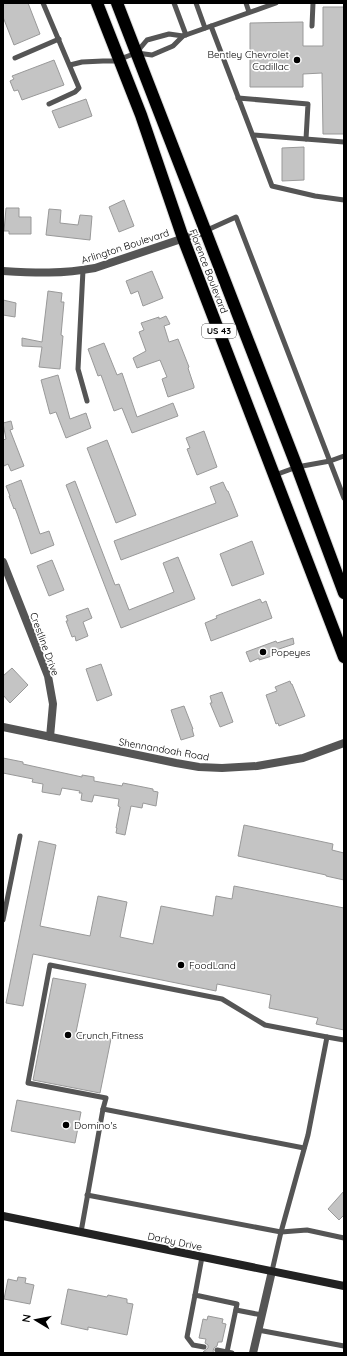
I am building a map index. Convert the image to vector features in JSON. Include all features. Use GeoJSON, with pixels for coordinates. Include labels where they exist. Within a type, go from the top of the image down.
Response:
{"type":"FeatureCollection","features":[{"type":"Feature","properties":{"kind":"highway","name":"Florence Boulevard"},"geometry":{"type":"LineString","coordinates":[[97,3],[120,60],[183,238],[344,657]]}},
{"type":"Feature","properties":{"kind":"highway","name":"Florence Boulevard"},"geometry":{"type":"LineString","coordinates":[[117,3],[297,467],[344,593]]}},
{"type":"Feature","properties":{"kind":"main road","name":"Darby Drive"},"geometry":{"type":"LineString","coordinates":[[3,1216],[344,1286]]}},
{"type":"Feature","properties":{"kind":"street","name":"Arlington Boulevard"},"geometry":{"type":"LineString","coordinates":[[3,271],[61,273],[95,268],[205,231]]}},
{"type":"Feature","properties":{"kind":"street","name":"Crestline Drive"},"geometry":{"type":"LineString","coordinates":[[3,562],[48,676],[53,704],[50,737]]}},
{"type":"Feature","properties":{"kind":"street","name":"Shennandoah Road"},"geometry":{"type":"LineString","coordinates":[[3,727],[184,764],[222,768],[257,766],[303,758],[344,743]]}},
{"type":"Feature","properties":{"kind":"street"},"geometry":{"type":"LineString","coordinates":[[253,1353],[272,1271]]}},
{"type":"Feature","properties":{"kind":"lane"},"geometry":{"type":"LineString","coordinates":[[43,3],[79,86],[78,90],[49,104]]}},
{"type":"Feature","properties":{"kind":"lane"},"geometry":{"type":"LineString","coordinates":[[174,3],[185,35]]}},
{"type":"Feature","properties":{"kind":"lane"},"geometry":{"type":"LineString","coordinates":[[196,3],[205,28]]}},
{"type":"Feature","properties":{"kind":"lane"},"geometry":{"type":"LineString","coordinates":[[246,3],[249,12]]}},
{"type":"Feature","properties":{"kind":"lane"},"geometry":{"type":"LineString","coordinates":[[70,65],[82,62],[120,60],[136,53],[147,40],[169,34],[185,35],[273,3]]}},
{"type":"Feature","properties":{"kind":"lane"},"geometry":{"type":"LineString","coordinates":[[312,26],[313,3]]}},
{"type":"Feature","properties":{"kind":"lane"},"geometry":{"type":"LineString","coordinates":[[211,26],[272,186],[315,196],[344,200]]}},
{"type":"Feature","properties":{"kind":"lane"},"geometry":{"type":"LineString","coordinates":[[136,53],[152,55],[173,46],[185,35]]}},
{"type":"Feature","properties":{"kind":"lane"},"geometry":{"type":"LineString","coordinates":[[15,58],[59,39]]}},
{"type":"Feature","properties":{"kind":"lane"},"geometry":{"type":"LineString","coordinates":[[238,98],[308,104],[306,139]]}},
{"type":"Feature","properties":{"kind":"lane"},"geometry":{"type":"LineString","coordinates":[[253,135],[344,142]]}},
{"type":"Feature","properties":{"kind":"lane"},"geometry":{"type":"LineString","coordinates":[[205,231],[236,218],[344,498]]}},
{"type":"Feature","properties":{"kind":"lane"},"geometry":{"type":"LineString","coordinates":[[82,270],[78,369],[87,401]]}},
{"type":"Feature","properties":{"kind":"lane"},"geometry":{"type":"LineString","coordinates":[[274,476],[297,467],[330,461],[344,456]]}},
{"type":"Feature","properties":{"kind":"lane"},"geometry":{"type":"LineString","coordinates":[[3,920],[20,836]]}},
{"type":"Feature","properties":{"kind":"lane"},"geometry":{"type":"LineString","coordinates":[[81,1232],[106,1098],[28,1083],[50,965],[222,999],[265,1025],[344,1040]]}},
{"type":"Feature","properties":{"kind":"lane"},"geometry":{"type":"LineString","coordinates":[[272,1271],[280,1232],[308,1135],[327,1037]]}},
{"type":"Feature","properties":{"kind":"lane"},"geometry":{"type":"LineString","coordinates":[[104,1109],[304,1148]]}},
{"type":"Feature","properties":{"kind":"lane"},"geometry":{"type":"LineString","coordinates":[[88,1195],[280,1232],[307,1230],[344,1238]]}},
{"type":"Feature","properties":{"kind":"lane"},"geometry":{"type":"LineString","coordinates":[[202,1257],[187,1337],[193,1345],[201,1346],[202,1353]]}},
{"type":"Feature","properties":{"kind":"lane"},"geometry":{"type":"LineString","coordinates":[[195,1295],[237,1304],[224,1352]]}},
{"type":"Feature","properties":{"kind":"lane"},"geometry":{"type":"LineString","coordinates":[[236,1310],[262,1315]]}},
{"type":"Feature","properties":{"kind":"lane"},"geometry":{"type":"LineString","coordinates":[[258,1330],[344,1346]]}},
{"type":"Feature","properties":{"kind":"building"},"geometry":{"type":"Polygon","coordinates":[[[3,3],[28,3],[40,34],[14,45],[3,17],[3,3]]]}},
{"type":"Feature","properties":{"kind":"building","name":"Bentley Chevrolet Cadillac"},"geometry":{"type":"Polygon","coordinates":[[[323,7],[344,7],[344,134],[323,134],[322,73],[303,74],[303,87],[250,87],[250,23],[303,22],[303,46],[323,46],[323,7]]]}},
{"type":"Feature","properties":{"kind":"building"},"geometry":{"type":"Polygon","coordinates":[[[54,60],[64,85],[22,100],[18,90],[14,91],[10,81],[14,79],[12,76],[54,60]]]}},
{"type":"Feature","properties":{"kind":"building"},"geometry":{"type":"Polygon","coordinates":[[[86,99],[92,116],[59,128],[52,111],[86,99]]]}},
{"type":"Feature","properties":{"kind":"building"},"geometry":{"type":"Polygon","coordinates":[[[304,147],[304,180],[282,181],[282,148],[304,147]]]}},
{"type":"Feature","properties":{"kind":"building"},"geometry":{"type":"Polygon","coordinates":[[[124,200],[134,226],[119,232],[109,207],[124,200]]]}},
{"type":"Feature","properties":{"kind":"building"},"geometry":{"type":"Polygon","coordinates":[[[6,208],[19,208],[19,217],[31,217],[31,234],[9,234],[9,231],[4,231],[6,208]]]}},
{"type":"Feature","properties":{"kind":"building"},"geometry":{"type":"Polygon","coordinates":[[[49,209],[61,210],[60,223],[78,225],[80,215],[92,216],[90,240],[46,235],[49,209]]]}},
{"type":"Feature","properties":{"kind":"building"},"geometry":{"type":"Polygon","coordinates":[[[152,271],[163,298],[143,306],[138,291],[131,294],[126,281],[152,271]]]}},
{"type":"Feature","properties":{"kind":"building"},"geometry":{"type":"Polygon","coordinates":[[[48,291],[62,293],[61,302],[64,302],[60,369],[39,367],[42,347],[22,346],[22,338],[42,342],[48,291]]]}},
{"type":"Feature","properties":{"kind":"building"},"geometry":{"type":"Polygon","coordinates":[[[3,300],[16,303],[15,317],[3,315],[3,300]]]}},
{"type":"Feature","properties":{"kind":"building"},"geometry":{"type":"Polygon","coordinates":[[[166,316],[170,324],[164,326],[169,342],[178,339],[189,367],[188,368],[194,386],[194,388],[168,397],[162,379],[167,377],[160,360],[137,368],[133,358],[146,351],[139,332],[144,330],[141,323],[166,316]]]}},
{"type":"Feature","properties":{"kind":"building"},"geometry":{"type":"Polygon","coordinates":[[[104,343],[117,375],[122,373],[137,417],[173,403],[178,416],[132,433],[122,408],[114,411],[101,375],[98,376],[88,349],[104,343]]]}},
{"type":"Feature","properties":{"kind":"building"},"geometry":{"type":"Polygon","coordinates":[[[58,375],[70,419],[86,413],[91,428],[66,438],[56,412],[50,414],[41,380],[58,375]]]}},
{"type":"Feature","properties":{"kind":"building"},"geometry":{"type":"Polygon","coordinates":[[[11,421],[13,429],[10,430],[24,466],[11,471],[8,464],[4,466],[3,462],[3,440],[6,439],[3,423],[11,421]]]}},
{"type":"Feature","properties":{"kind":"building"},"geometry":{"type":"Polygon","coordinates":[[[204,431],[217,467],[197,475],[187,449],[190,448],[186,438],[204,431]]]}},
{"type":"Feature","properties":{"kind":"building"},"geometry":{"type":"Polygon","coordinates":[[[107,440],[136,515],[116,523],[87,448],[107,440]]]}},
{"type":"Feature","properties":{"kind":"building"},"geometry":{"type":"Polygon","coordinates":[[[21,480],[40,534],[49,531],[54,545],[31,554],[6,486],[21,480]]]}},
{"type":"Feature","properties":{"kind":"building"},"geometry":{"type":"Polygon","coordinates":[[[75,481],[115,585],[119,584],[129,610],[174,592],[163,563],[178,557],[195,599],[121,628],[66,485],[75,481]]]}},
{"type":"Feature","properties":{"kind":"building"},"geometry":{"type":"Polygon","coordinates":[[[223,482],[238,516],[121,560],[114,541],[216,503],[210,487],[223,482]]]}},
{"type":"Feature","properties":{"kind":"building"},"geometry":{"type":"Polygon","coordinates":[[[252,541],[264,574],[232,586],[220,554],[252,541]]]}},
{"type":"Feature","properties":{"kind":"building"},"geometry":{"type":"Polygon","coordinates":[[[52,560],[64,590],[49,596],[37,566],[52,560]]]}},
{"type":"Feature","properties":{"kind":"building"},"geometry":{"type":"Polygon","coordinates":[[[260,599],[262,603],[266,601],[272,618],[211,641],[205,623],[217,618],[216,616],[260,599]]]}},
{"type":"Feature","properties":{"kind":"building"},"geometry":{"type":"Polygon","coordinates":[[[88,608],[92,618],[83,622],[88,636],[76,641],[75,636],[72,637],[66,621],[68,621],[66,616],[88,608]]]}},
{"type":"Feature","properties":{"kind":"building","name":"Popeyes"},"geometry":{"type":"Polygon","coordinates":[[[293,638],[294,644],[279,649],[280,651],[272,654],[272,656],[259,660],[259,658],[250,662],[246,652],[276,641],[277,643],[293,638]]]}},
{"type":"Feature","properties":{"kind":"building"},"geometry":{"type":"Polygon","coordinates":[[[101,664],[112,695],[97,701],[86,669],[101,664]]]}},
{"type":"Feature","properties":{"kind":"building"},"geometry":{"type":"Polygon","coordinates":[[[12,668],[28,685],[10,703],[3,695],[3,676],[12,668]]]}},
{"type":"Feature","properties":{"kind":"building"},"geometry":{"type":"Polygon","coordinates":[[[290,681],[305,716],[279,726],[278,723],[276,724],[266,695],[277,691],[275,687],[290,681]]]}},
{"type":"Feature","properties":{"kind":"building"},"geometry":{"type":"Polygon","coordinates":[[[222,692],[233,722],[220,727],[210,703],[212,703],[210,696],[222,692]]]}},
{"type":"Feature","properties":{"kind":"building"},"geometry":{"type":"Polygon","coordinates":[[[184,706],[193,729],[194,736],[181,740],[171,710],[184,706]]]}},
{"type":"Feature","properties":{"kind":"building"},"geometry":{"type":"Polygon","coordinates":[[[3,758],[82,777],[82,775],[94,777],[94,781],[122,786],[123,783],[153,789],[153,791],[158,792],[156,806],[143,803],[142,808],[131,806],[125,835],[116,833],[120,807],[118,806],[119,799],[94,795],[92,802],[81,800],[82,793],[79,793],[80,791],[62,788],[60,795],[42,792],[43,784],[32,782],[33,779],[3,773],[3,758]]]}},
{"type":"Feature","properties":{"kind":"building"},"geometry":{"type":"Polygon","coordinates":[[[244,825],[333,844],[332,850],[344,853],[344,880],[238,856],[244,825]]]}},
{"type":"Feature","properties":{"kind":"building"},"geometry":{"type":"Polygon","coordinates":[[[39,841],[56,845],[40,926],[90,936],[98,896],[127,902],[120,937],[153,944],[161,906],[213,916],[216,896],[232,899],[234,886],[344,908],[344,1030],[316,1024],[318,1018],[269,1008],[271,995],[217,984],[216,991],[33,954],[23,1006],[6,1003],[39,841]]]}},
{"type":"Feature","properties":{"kind":"building","name":"Crunch Fitness"},"geometry":{"type":"Polygon","coordinates":[[[53,978],[86,984],[76,1032],[111,1039],[100,1093],[33,1080],[53,978]]]}},
{"type":"Feature","properties":{"kind":"building"},"geometry":{"type":"Polygon","coordinates":[[[17,1100],[81,1112],[75,1143],[11,1131],[17,1100]]]}},
{"type":"Feature","properties":{"kind":"building"},"geometry":{"type":"Polygon","coordinates":[[[344,1191],[344,1215],[339,1220],[328,1209],[344,1191]]]}},
{"type":"Feature","properties":{"kind":"building"},"geometry":{"type":"Polygon","coordinates":[[[18,1277],[26,1278],[25,1283],[34,1285],[30,1304],[4,1299],[8,1279],[17,1281],[18,1277]]]}},
{"type":"Feature","properties":{"kind":"building"},"geometry":{"type":"Polygon","coordinates":[[[68,1289],[107,1297],[108,1295],[127,1299],[127,1303],[133,1304],[127,1335],[88,1327],[88,1330],[61,1324],[68,1289]]]}},
{"type":"Feature","properties":{"kind":"building"},"geometry":{"type":"Polygon","coordinates":[[[208,1316],[223,1319],[222,1323],[226,1324],[222,1342],[218,1342],[217,1346],[214,1348],[214,1353],[203,1352],[208,1348],[208,1345],[205,1343],[206,1339],[199,1338],[203,1319],[207,1320],[208,1316]]]}},
{"type":"Feature","properties":{"kind":"place","name":"Bentley Chevrolet Cadillac"},"geometry":{"type":"Point","coordinates":[297,60]}},
{"type":"Feature","properties":{"kind":"place","name":"Popeyes"},"geometry":{"type":"Point","coordinates":[263,652]}},
{"type":"Feature","properties":{"kind":"place","name":"FoodLand"},"geometry":{"type":"Point","coordinates":[181,965]}},
{"type":"Feature","properties":{"kind":"place","name":"Crunch Fitness"},"geometry":{"type":"Point","coordinates":[68,1035]}},
{"type":"Feature","properties":{"kind":"place","name":"Domino's"},"geometry":{"type":"Point","coordinates":[66,1125]}}]}
